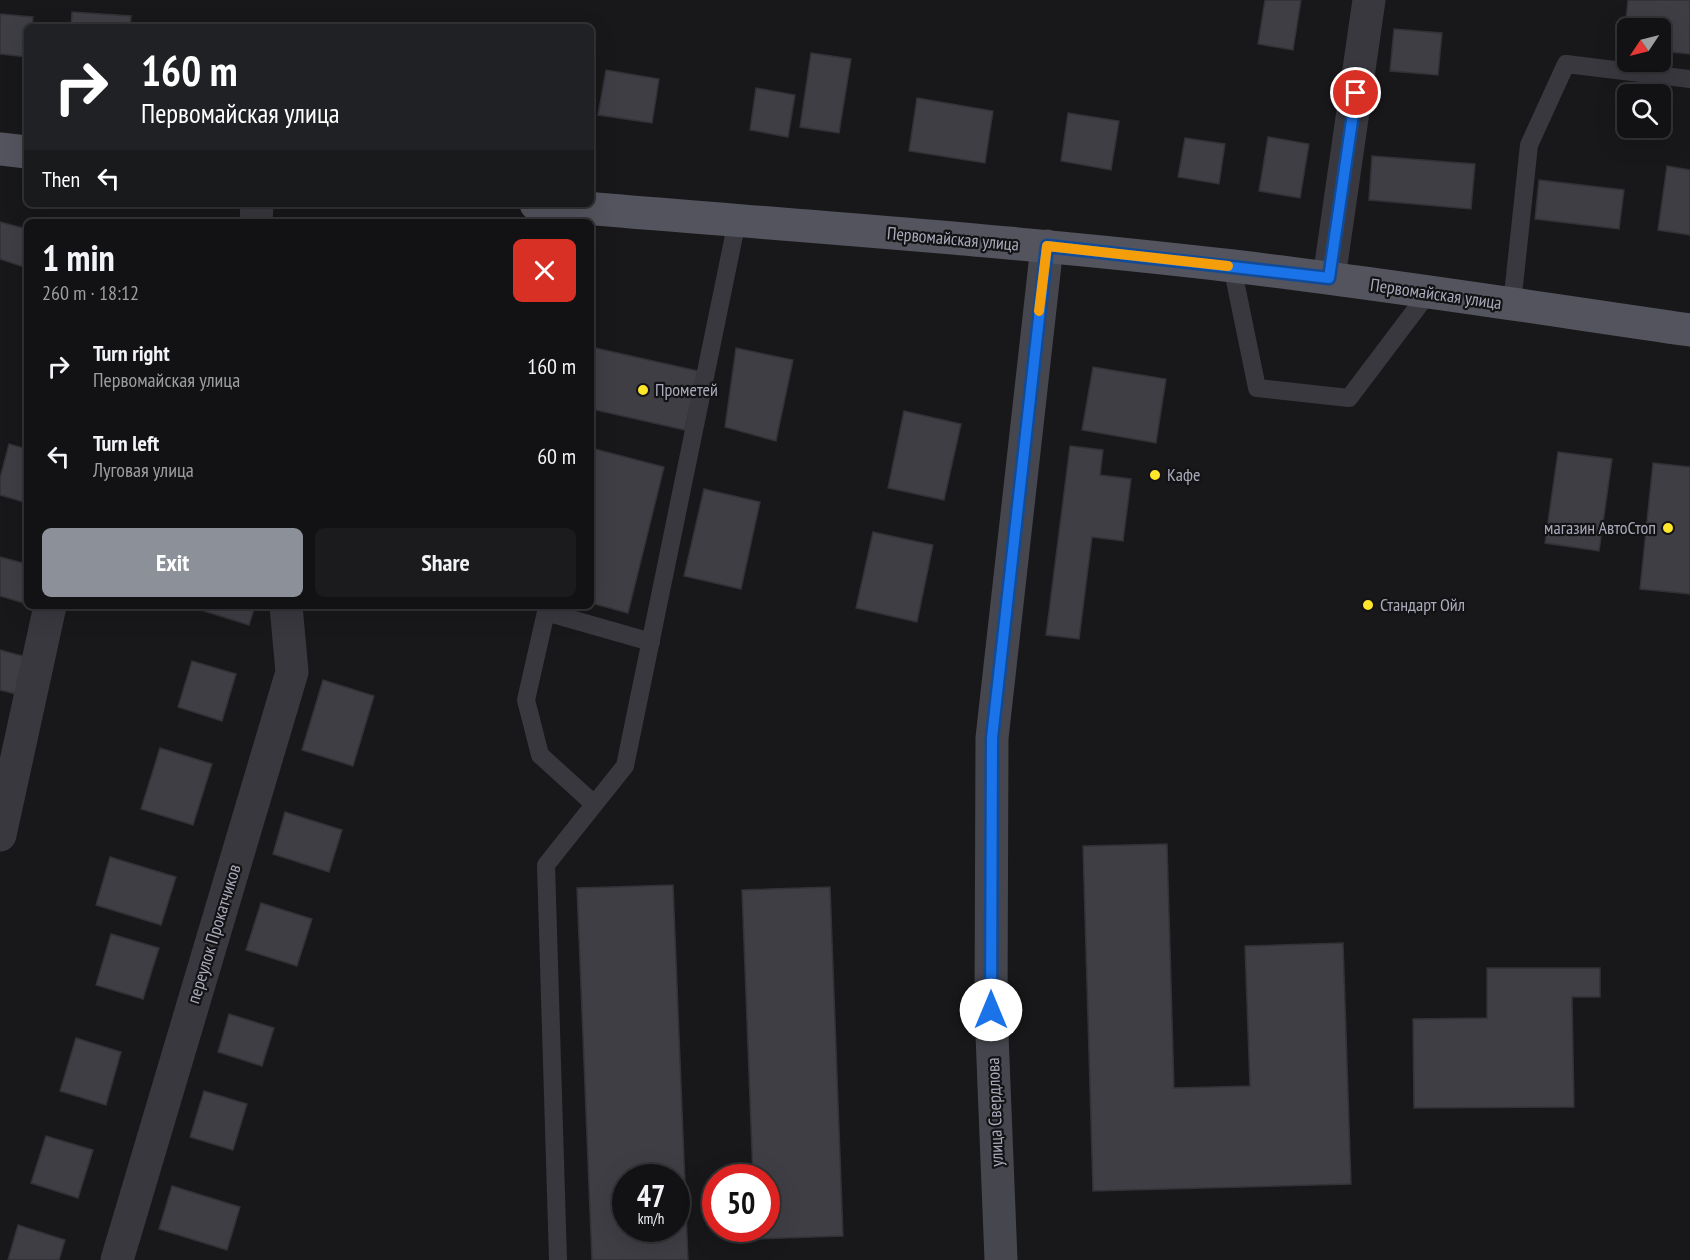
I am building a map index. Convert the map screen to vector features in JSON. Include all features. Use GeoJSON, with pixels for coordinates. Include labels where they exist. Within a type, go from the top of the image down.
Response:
{"type":"FeatureCollection","features":[{"type":"Feature","properties":{"kind":"main road"},"geometry":{"type":"LineString","coordinates":[[0,148],[24,152]]}},
{"type":"Feature","properties":{"kind":"main road","name":"Первомайская улица"},"geometry":{"type":"LineString","coordinates":[[571,207],[1047,246],[1232,266],[1690,330]]}},
{"type":"Feature","properties":{"kind":"main road","name":"улица Свердлова"},"geometry":{"type":"LineString","coordinates":[[1001,1260],[991,1010],[992,738],[1047,246]]}},
{"type":"Feature","properties":{"kind":"street"},"geometry":{"type":"LineString","coordinates":[[1329,278],[1369,0]]}},
{"type":"Feature","properties":{"kind":"street"},"geometry":{"type":"LineString","coordinates":[[0,835],[49,609]]}},
{"type":"Feature","properties":{"kind":"street","name":"переулок Прокатчиков"},"geometry":{"type":"LineString","coordinates":[[117,1260],[292,672],[286,609]]}},
{"type":"Feature","properties":{"kind":"lane"},"geometry":{"type":"LineString","coordinates":[[1512,304],[1529,145],[1566,64],[1690,79]]}},
{"type":"Feature","properties":{"kind":"lane"},"geometry":{"type":"LineString","coordinates":[[558,1260],[546,865],[625,766],[737,221]]}},
{"type":"Feature","properties":{"kind":"lane"},"geometry":{"type":"LineString","coordinates":[[1232,266],[1257,388],[1349,398],[1429,292]]}},
{"type":"Feature","properties":{"kind":"lane"},"geometry":{"type":"LineString","coordinates":[[594,804],[540,755],[526,700],[546,612],[651,642]]}},
{"type":"Feature","properties":{"kind":"building"},"geometry":{"type":"Polygon","coordinates":[[[1265,0],[1301,0],[1293,50],[1258,44],[1265,0]]]}},
{"type":"Feature","properties":{"kind":"building"},"geometry":{"type":"Polygon","coordinates":[[[1628,0],[1690,0],[1690,54],[1671,52],[1671,18],[1626,18],[1628,0]]]}},
{"type":"Feature","properties":{"kind":"building"},"geometry":{"type":"Polygon","coordinates":[[[72,12],[131,16],[130,24],[71,24],[72,12]]]}},
{"type":"Feature","properties":{"kind":"building"},"geometry":{"type":"Polygon","coordinates":[[[0,14],[33,17],[32,24],[24,24],[24,57],[0,54],[0,14]]]}},
{"type":"Feature","properties":{"kind":"building"},"geometry":{"type":"Polygon","coordinates":[[[1394,29],[1442,33],[1438,75],[1390,71],[1394,29]]]}},
{"type":"Feature","properties":{"kind":"building"},"geometry":{"type":"Polygon","coordinates":[[[811,53],[851,59],[839,133],[800,127],[811,53]]]}},
{"type":"Feature","properties":{"kind":"building"},"geometry":{"type":"Polygon","coordinates":[[[606,70],[659,79],[652,123],[598,115],[606,70]]]}},
{"type":"Feature","properties":{"kind":"building"},"geometry":{"type":"Polygon","coordinates":[[[756,88],[795,95],[788,137],[750,130],[756,88]]]}},
{"type":"Feature","properties":{"kind":"building"},"geometry":{"type":"Polygon","coordinates":[[[917,98],[993,111],[985,163],[909,151],[917,98]]]}},
{"type":"Feature","properties":{"kind":"building"},"geometry":{"type":"Polygon","coordinates":[[[1068,113],[1119,121],[1111,170],[1061,161],[1068,113]]]}},
{"type":"Feature","properties":{"kind":"building"},"geometry":{"type":"Polygon","coordinates":[[[1268,137],[1309,144],[1300,198],[1259,191],[1268,137]]]}},
{"type":"Feature","properties":{"kind":"building"},"geometry":{"type":"Polygon","coordinates":[[[1185,138],[1225,144],[1219,184],[1178,177],[1185,138]]]}},
{"type":"Feature","properties":{"kind":"building"},"geometry":{"type":"Polygon","coordinates":[[[1372,156],[1475,164],[1471,209],[1369,200],[1372,156]]]}},
{"type":"Feature","properties":{"kind":"building"},"geometry":{"type":"Polygon","coordinates":[[[1667,166],[1690,170],[1690,235],[1658,230],[1667,166]]]}},
{"type":"Feature","properties":{"kind":"building"},"geometry":{"type":"Polygon","coordinates":[[[1539,180],[1624,190],[1619,229],[1535,219],[1539,180]]]}},
{"type":"Feature","properties":{"kind":"building"},"geometry":{"type":"Polygon","coordinates":[[[0,222],[24,228],[24,267],[0,259],[0,222]]]}},
{"type":"Feature","properties":{"kind":"building","name":"Прометей"},"geometry":{"type":"Polygon","coordinates":[[[594,348],[698,371],[685,430],[594,410],[594,348]]]}},
{"type":"Feature","properties":{"kind":"building"},"geometry":{"type":"Polygon","coordinates":[[[736,348],[793,360],[776,441],[725,427],[736,348]]]}},
{"type":"Feature","properties":{"kind":"building"},"geometry":{"type":"Polygon","coordinates":[[[1093,367],[1166,379],[1156,443],[1082,430],[1093,367]]]}},
{"type":"Feature","properties":{"kind":"building"},"geometry":{"type":"Polygon","coordinates":[[[904,411],[961,424],[944,500],[888,488],[904,411]]]}},
{"type":"Feature","properties":{"kind":"building"},"geometry":{"type":"Polygon","coordinates":[[[9,444],[24,448],[24,502],[0,495],[0,478],[9,444]]]}},
{"type":"Feature","properties":{"kind":"building"},"geometry":{"type":"Polygon","coordinates":[[[1070,446],[1103,450],[1100,475],[1131,479],[1123,541],[1092,537],[1079,639],[1046,635],[1070,446]]]}},
{"type":"Feature","properties":{"kind":"building"},"geometry":{"type":"Polygon","coordinates":[[[594,449],[664,467],[628,613],[594,604],[594,449]]]}},
{"type":"Feature","properties":{"kind":"building"},"geometry":{"type":"Polygon","coordinates":[[[1558,452],[1612,459],[1599,551],[1545,543],[1558,452]]]}},
{"type":"Feature","properties":{"kind":"building","name":"магазин АвтоСтоп"},"geometry":{"type":"Polygon","coordinates":[[[1653,463],[1690,467],[1690,594],[1640,589],[1653,463]]]}},
{"type":"Feature","properties":{"kind":"building"},"geometry":{"type":"Polygon","coordinates":[[[704,489],[760,502],[741,589],[684,576],[704,489]]]}},
{"type":"Feature","properties":{"kind":"building"},"geometry":{"type":"Polygon","coordinates":[[[873,532],[933,545],[917,622],[856,608],[873,532]]]}},
{"type":"Feature","properties":{"kind":"building"},"geometry":{"type":"Polygon","coordinates":[[[0,557],[24,563],[24,603],[0,596],[0,557]]]}},
{"type":"Feature","properties":{"kind":"building"},"geometry":{"type":"Polygon","coordinates":[[[205,609],[254,609],[249,625],[204,611],[205,609]]]}},
{"type":"Feature","properties":{"kind":"building"},"geometry":{"type":"Polygon","coordinates":[[[0,650],[26,657],[16,694],[0,690],[0,650]]]}},
{"type":"Feature","properties":{"kind":"building"},"geometry":{"type":"Polygon","coordinates":[[[192,661],[236,674],[222,721],[178,707],[192,661]]]}},
{"type":"Feature","properties":{"kind":"building"},"geometry":{"type":"Polygon","coordinates":[[[323,680],[374,696],[353,766],[302,750],[323,680]]]}},
{"type":"Feature","properties":{"kind":"building"},"geometry":{"type":"Polygon","coordinates":[[[160,748],[212,764],[193,825],[141,809],[160,748]]]}},
{"type":"Feature","properties":{"kind":"building"},"geometry":{"type":"Polygon","coordinates":[[[285,812],[342,830],[329,872],[273,854],[285,812]]]}},
{"type":"Feature","properties":{"kind":"building"},"geometry":{"type":"Polygon","coordinates":[[[1167,844],[1174,1088],[1250,1086],[1245,946],[1343,943],[1351,1184],[1093,1191],[1083,846],[1167,844]]]}},
{"type":"Feature","properties":{"kind":"building"},"geometry":{"type":"Polygon","coordinates":[[[110,857],[176,877],[161,925],[96,905],[110,857]]]}},
{"type":"Feature","properties":{"kind":"building"},"geometry":{"type":"Polygon","coordinates":[[[673,885],[684,1164],[612,1164],[612,1242],[687,1242],[688,1260],[592,1260],[577,888],[673,885]]]}},
{"type":"Feature","properties":{"kind":"building"},"geometry":{"type":"Polygon","coordinates":[[[830,887],[843,1236],[780,1238],[780,1164],[752,1164],[742,890],[830,887]]]}},
{"type":"Feature","properties":{"kind":"building"},"geometry":{"type":"Polygon","coordinates":[[[261,903],[312,919],[297,966],[246,950],[261,903]]]}},
{"type":"Feature","properties":{"kind":"building"},"geometry":{"type":"Polygon","coordinates":[[[111,934],[159,948],[143,999],[96,985],[111,934]]]}},
{"type":"Feature","properties":{"kind":"building"},"geometry":{"type":"Polygon","coordinates":[[[1487,968],[1600,968],[1600,997],[1572,997],[1574,1107],[1414,1108],[1413,1019],[1487,1018],[1487,968]]]}},
{"type":"Feature","properties":{"kind":"building"},"geometry":{"type":"Polygon","coordinates":[[[229,1014],[274,1028],[262,1066],[218,1052],[229,1014]]]}},
{"type":"Feature","properties":{"kind":"building"},"geometry":{"type":"Polygon","coordinates":[[[76,1038],[121,1052],[106,1105],[60,1091],[76,1038]]]}},
{"type":"Feature","properties":{"kind":"building"},"geometry":{"type":"Polygon","coordinates":[[[204,1091],[247,1104],[233,1150],[190,1137],[204,1091]]]}},
{"type":"Feature","properties":{"kind":"building"},"geometry":{"type":"Polygon","coordinates":[[[46,1136],[93,1150],[78,1198],[31,1183],[46,1136]]]}},
{"type":"Feature","properties":{"kind":"building"},"geometry":{"type":"Polygon","coordinates":[[[172,1186],[240,1207],[227,1250],[159,1229],[172,1186]]]}},
{"type":"Feature","properties":{"kind":"building"},"geometry":{"type":"Polygon","coordinates":[[[18,1225],[65,1240],[59,1260],[8,1260],[18,1225]]]}},
{"type":"Feature","properties":{"kind":"slow traffic"},"geometry":{"type":"LineString","coordinates":[[1039,311],[1047,246],[1228,266]]}},
{"type":"Feature","properties":{"kind":"place","name":"Прометей"},"geometry":{"type":"Point","coordinates":[643,390]}},
{"type":"Feature","properties":{"kind":"place","name":"Кафе"},"geometry":{"type":"Point","coordinates":[1155,475]}},
{"type":"Feature","properties":{"kind":"place","name":"магазин АвтоСтоп"},"geometry":{"type":"Point","coordinates":[1668,528]}},
{"type":"Feature","properties":{"kind":"place","name":"Стандарт Ойл"},"geometry":{"type":"Point","coordinates":[1368,605]}},
{"type":"Feature","properties":{"kind":"route"},"geometry":{"type":"LineString","coordinates":[[991,1010],[992,738],[1047,246],[1329,278],[1356,93]]}}]}
